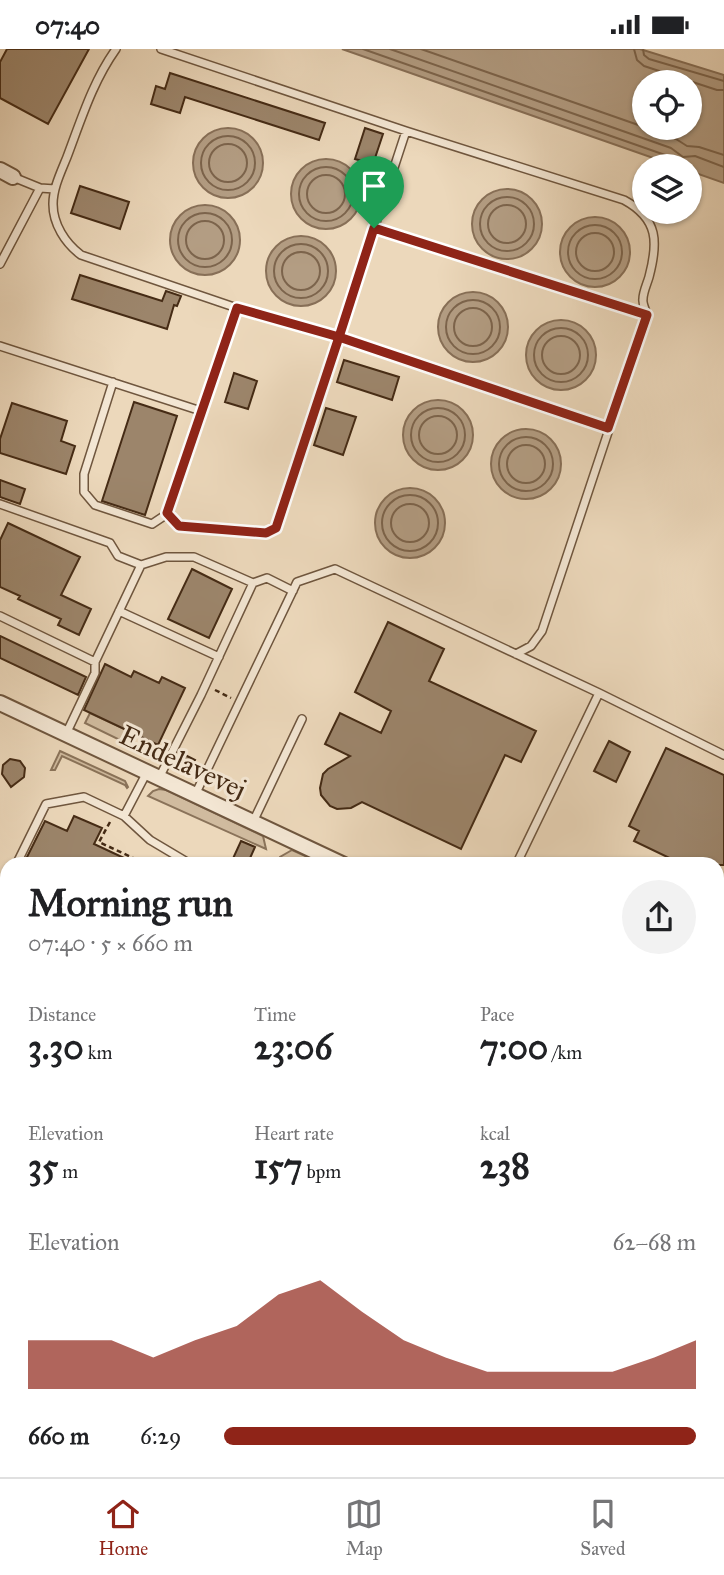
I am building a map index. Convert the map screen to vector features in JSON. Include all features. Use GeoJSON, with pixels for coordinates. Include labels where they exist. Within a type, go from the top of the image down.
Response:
{"type":"FeatureCollection","features":[{"type":"Feature","properties":{"kind":"street","name":"Endelavevej"},"geometry":{"type":"LineString","coordinates":[[0,703],[327,857]]}},
{"type":"Feature","properties":{"kind":"lane"},"geometry":{"type":"LineString","coordinates":[[116,49],[104,66],[84,111],[55,189],[55,219],[63,236],[80,255],[237,308],[339,337],[608,428]]}},
{"type":"Feature","properties":{"kind":"lane"},"geometry":{"type":"LineString","coordinates":[[161,49],[624,200],[637,207],[647,219],[654,235],[655,253],[642,300],[647,315],[542,631],[531,646],[516,654]]}},
{"type":"Feature","properties":{"kind":"lane"},"geometry":{"type":"LineString","coordinates":[[167,513],[179,526],[266,533],[276,528],[406,131]]}},
{"type":"Feature","properties":{"kind":"lane"},"geometry":{"type":"LineString","coordinates":[[7,173],[40,188],[55,189]]}},
{"type":"Feature","properties":{"kind":"lane"},"geometry":{"type":"LineString","coordinates":[[0,264],[40,188]]}},
{"type":"Feature","properties":{"kind":"lane"},"geometry":{"type":"LineString","coordinates":[[374,228],[647,315]]}},
{"type":"Feature","properties":{"kind":"lane"},"geometry":{"type":"LineString","coordinates":[[113,382],[85,474],[84,492],[95,505],[152,524],[167,513],[237,308]]}},
{"type":"Feature","properties":{"kind":"lane"},"geometry":{"type":"LineString","coordinates":[[0,346],[201,411]]}},
{"type":"Feature","properties":{"kind":"lane"},"geometry":{"type":"LineString","coordinates":[[0,504],[110,543],[118,556],[141,565],[166,557],[194,557],[253,583],[267,579],[293,591]]}},
{"type":"Feature","properties":{"kind":"lane"},"geometry":{"type":"LineString","coordinates":[[66,734],[95,673],[95,662],[141,565]]}},
{"type":"Feature","properties":{"kind":"lane"},"geometry":{"type":"LineString","coordinates":[[195,795],[296,582],[335,569],[724,755]]}},
{"type":"Feature","properties":{"kind":"lane"},"geometry":{"type":"LineString","coordinates":[[120,814],[153,775],[201,695],[253,583]]}},
{"type":"Feature","properties":{"kind":"lane"},"geometry":{"type":"LineString","coordinates":[[119,611],[219,657]]}},
{"type":"Feature","properties":{"kind":"lane"},"geometry":{"type":"LineString","coordinates":[[0,617],[95,662]]}},
{"type":"Feature","properties":{"kind":"lane"},"geometry":{"type":"LineString","coordinates":[[520,857],[599,693]]}},
{"type":"Feature","properties":{"kind":"lane"},"geometry":{"type":"LineString","coordinates":[[253,822],[302,719]]}},
{"type":"Feature","properties":{"kind":"lane"},"geometry":{"type":"LineString","coordinates":[[20,857],[46,804],[83,797],[120,814],[150,840],[179,857]]}},
{"type":"Feature","properties":{"kind":"path"},"geometry":{"type":"LineString","coordinates":[[205,686],[240,702]]}},
{"type":"Feature","properties":{"kind":"path"},"geometry":{"type":"LineString","coordinates":[[120,814],[97,842],[130,857]]}},
{"type":"Feature","properties":{"kind":"shaded area"},"geometry":{"type":"Polygon","coordinates":[[[90,713],[135,734],[130,745],[85,723],[90,713]]]}},
{"type":"Feature","properties":{"kind":"shaded area"},"geometry":{"type":"Polygon","coordinates":[[[60,751],[125,781],[128,787],[62,756],[55,770],[51,770],[60,751]]]}},
{"type":"Feature","properties":{"kind":"shaded area"},"geometry":{"type":"Polygon","coordinates":[[[159,789],[263,836],[266,849],[148,796],[159,789]]]}},
{"type":"Feature","properties":{"kind":"shaded area"},"geometry":{"type":"Polygon","coordinates":[[[292,850],[308,857],[280,857],[292,850]]]}},
{"type":"Feature","properties":{"kind":"water"},"geometry":{"type":"Polygon","coordinates":[[[342,49],[640,49],[724,75],[724,183],[702,175],[702,154],[642,154],[342,49]]]}},
{"type":"Feature","properties":{"kind":"water"},"geometry":{"type":"Polygon","coordinates":[[[228,128],[247,134],[257,144],[263,163],[257,182],[247,192],[228,198],[209,192],[199,182],[193,163],[199,144],[209,134],[228,128]]]}},
{"type":"Feature","properties":{"kind":"water"},"geometry":{"type":"Polygon","coordinates":[[[326,159],[345,165],[355,175],[361,194],[355,213],[345,223],[326,229],[307,223],[297,213],[291,194],[297,175],[307,165],[326,159]]]}},
{"type":"Feature","properties":{"kind":"water"},"geometry":{"type":"Polygon","coordinates":[[[507,189],[526,195],[536,205],[542,224],[536,243],[526,253],[507,259],[488,253],[478,243],[472,224],[478,205],[488,195],[507,189]]]}},
{"type":"Feature","properties":{"kind":"water"},"geometry":{"type":"Polygon","coordinates":[[[205,205],[224,211],[234,221],[240,240],[234,259],[224,269],[205,275],[186,269],[176,259],[170,240],[176,221],[186,211],[205,205]]]}},
{"type":"Feature","properties":{"kind":"water"},"geometry":{"type":"Polygon","coordinates":[[[595,217],[614,223],[624,233],[630,252],[624,271],[614,281],[595,287],[576,281],[566,271],[560,252],[566,233],[576,223],[595,217]]]}},
{"type":"Feature","properties":{"kind":"water"},"geometry":{"type":"Polygon","coordinates":[[[301,236],[320,242],[330,252],[336,271],[330,290],[320,300],[301,306],[282,300],[272,290],[266,271],[272,252],[282,242],[301,236]]]}},
{"type":"Feature","properties":{"kind":"water"},"geometry":{"type":"Polygon","coordinates":[[[473,292],[492,298],[502,308],[508,327],[502,346],[492,356],[473,362],[454,356],[444,346],[438,327],[444,308],[454,298],[473,292]]]}},
{"type":"Feature","properties":{"kind":"water"},"geometry":{"type":"Polygon","coordinates":[[[561,320],[580,326],[590,336],[596,355],[590,374],[580,384],[561,390],[542,384],[532,374],[526,355],[532,336],[542,326],[561,320]]]}},
{"type":"Feature","properties":{"kind":"water"},"geometry":{"type":"Polygon","coordinates":[[[438,400],[457,406],[467,416],[473,435],[467,454],[457,464],[438,470],[419,464],[409,454],[403,435],[409,416],[419,406],[438,400]]]}},
{"type":"Feature","properties":{"kind":"water"},"geometry":{"type":"Polygon","coordinates":[[[526,429],[545,435],[555,445],[561,464],[555,483],[545,493],[526,499],[507,493],[497,483],[491,464],[497,445],[507,435],[526,429]]]}},
{"type":"Feature","properties":{"kind":"water"},"geometry":{"type":"Polygon","coordinates":[[[410,488],[429,494],[439,504],[445,523],[439,542],[429,552],[410,558],[391,552],[381,542],[375,523],[381,504],[391,494],[410,488]]]}},
{"type":"Feature","properties":{"kind":"building"},"geometry":{"type":"Polygon","coordinates":[[[7,49],[89,49],[48,124],[0,98],[0,62],[7,49]]]}},
{"type":"Feature","properties":{"kind":"building"},"geometry":{"type":"Polygon","coordinates":[[[170,73],[325,123],[319,140],[185,97],[180,113],[151,104],[156,86],[165,89],[170,73]]]}},
{"type":"Feature","properties":{"kind":"building"},"geometry":{"type":"Polygon","coordinates":[[[365,128],[383,134],[373,164],[355,159],[365,128]]]}},
{"type":"Feature","properties":{"kind":"building"},"geometry":{"type":"Polygon","coordinates":[[[80,186],[129,202],[120,229],[71,213],[80,186]]]}},
{"type":"Feature","properties":{"kind":"building"},"geometry":{"type":"Polygon","coordinates":[[[80,275],[162,301],[166,291],[181,296],[177,306],[174,305],[167,329],[72,299],[80,275]]]}},
{"type":"Feature","properties":{"kind":"building"},"geometry":{"type":"Polygon","coordinates":[[[344,360],[399,377],[392,400],[337,382],[344,360]]]}},
{"type":"Feature","properties":{"kind":"building"},"geometry":{"type":"Polygon","coordinates":[[[234,373],[257,381],[248,409],[225,402],[234,373]]]}},
{"type":"Feature","properties":{"kind":"building"},"geometry":{"type":"Polygon","coordinates":[[[134,402],[177,416],[145,515],[102,501],[134,402]]]}},
{"type":"Feature","properties":{"kind":"building"},"geometry":{"type":"Polygon","coordinates":[[[12,403],[67,421],[61,441],[75,446],[66,474],[0,453],[0,439],[12,403]]]}},
{"type":"Feature","properties":{"kind":"building"},"geometry":{"type":"Polygon","coordinates":[[[326,408],[356,417],[343,455],[314,445],[326,408]]]}},
{"type":"Feature","properties":{"kind":"building"},"geometry":{"type":"Polygon","coordinates":[[[0,480],[25,489],[20,504],[0,497],[0,480]]]}},
{"type":"Feature","properties":{"kind":"building"},"geometry":{"type":"Polygon","coordinates":[[[8,523],[80,557],[61,595],[91,609],[79,635],[58,625],[61,619],[18,599],[20,596],[0,587],[0,540],[8,523]]]}},
{"type":"Feature","properties":{"kind":"building"},"geometry":{"type":"Polygon","coordinates":[[[192,569],[232,589],[209,638],[168,619],[192,569]]]}},
{"type":"Feature","properties":{"kind":"building"},"geometry":{"type":"Polygon","coordinates":[[[388,622],[444,649],[429,681],[536,731],[521,762],[505,755],[461,849],[362,802],[351,808],[337,809],[330,806],[321,795],[323,774],[350,756],[325,744],[340,713],[381,733],[391,711],[355,692],[388,622]]]}},
{"type":"Feature","properties":{"kind":"building"},"geometry":{"type":"Polygon","coordinates":[[[0,636],[86,677],[78,695],[0,658],[0,636]]]}},
{"type":"Feature","properties":{"kind":"building"},"geometry":{"type":"Polygon","coordinates":[[[105,664],[131,677],[134,671],[159,683],[162,677],[185,688],[158,745],[84,710],[105,664]]]}},
{"type":"Feature","properties":{"kind":"building"},"geometry":{"type":"Polygon","coordinates":[[[609,741],[630,752],[616,782],[594,771],[609,741]]]}},
{"type":"Feature","properties":{"kind":"building"},"geometry":{"type":"Polygon","coordinates":[[[666,748],[724,775],[724,857],[667,857],[634,841],[639,831],[629,826],[666,748]]]}},
{"type":"Feature","properties":{"kind":"building"},"geometry":{"type":"Polygon","coordinates":[[[183,754],[195,760],[189,772],[178,766],[183,754]]]}},
{"type":"Feature","properties":{"kind":"building"},"geometry":{"type":"Polygon","coordinates":[[[10,759],[20,761],[25,768],[24,777],[11,787],[2,774],[3,765],[10,759]]]}},
{"type":"Feature","properties":{"kind":"building"},"geometry":{"type":"Polygon","coordinates":[[[74,816],[102,828],[94,844],[122,857],[27,857],[45,821],[67,831],[74,816]]]}},
{"type":"Feature","properties":{"kind":"building"},"geometry":{"type":"Polygon","coordinates":[[[241,841],[255,847],[251,857],[234,857],[241,841]]]}},
{"type":"Feature","properties":{"kind":"route"},"geometry":{"type":"LineString","coordinates":[[374,228],[339,337],[237,308],[167,513],[179,526],[266,533],[276,528],[339,337],[608,428],[647,315],[374,228]]}}]}
